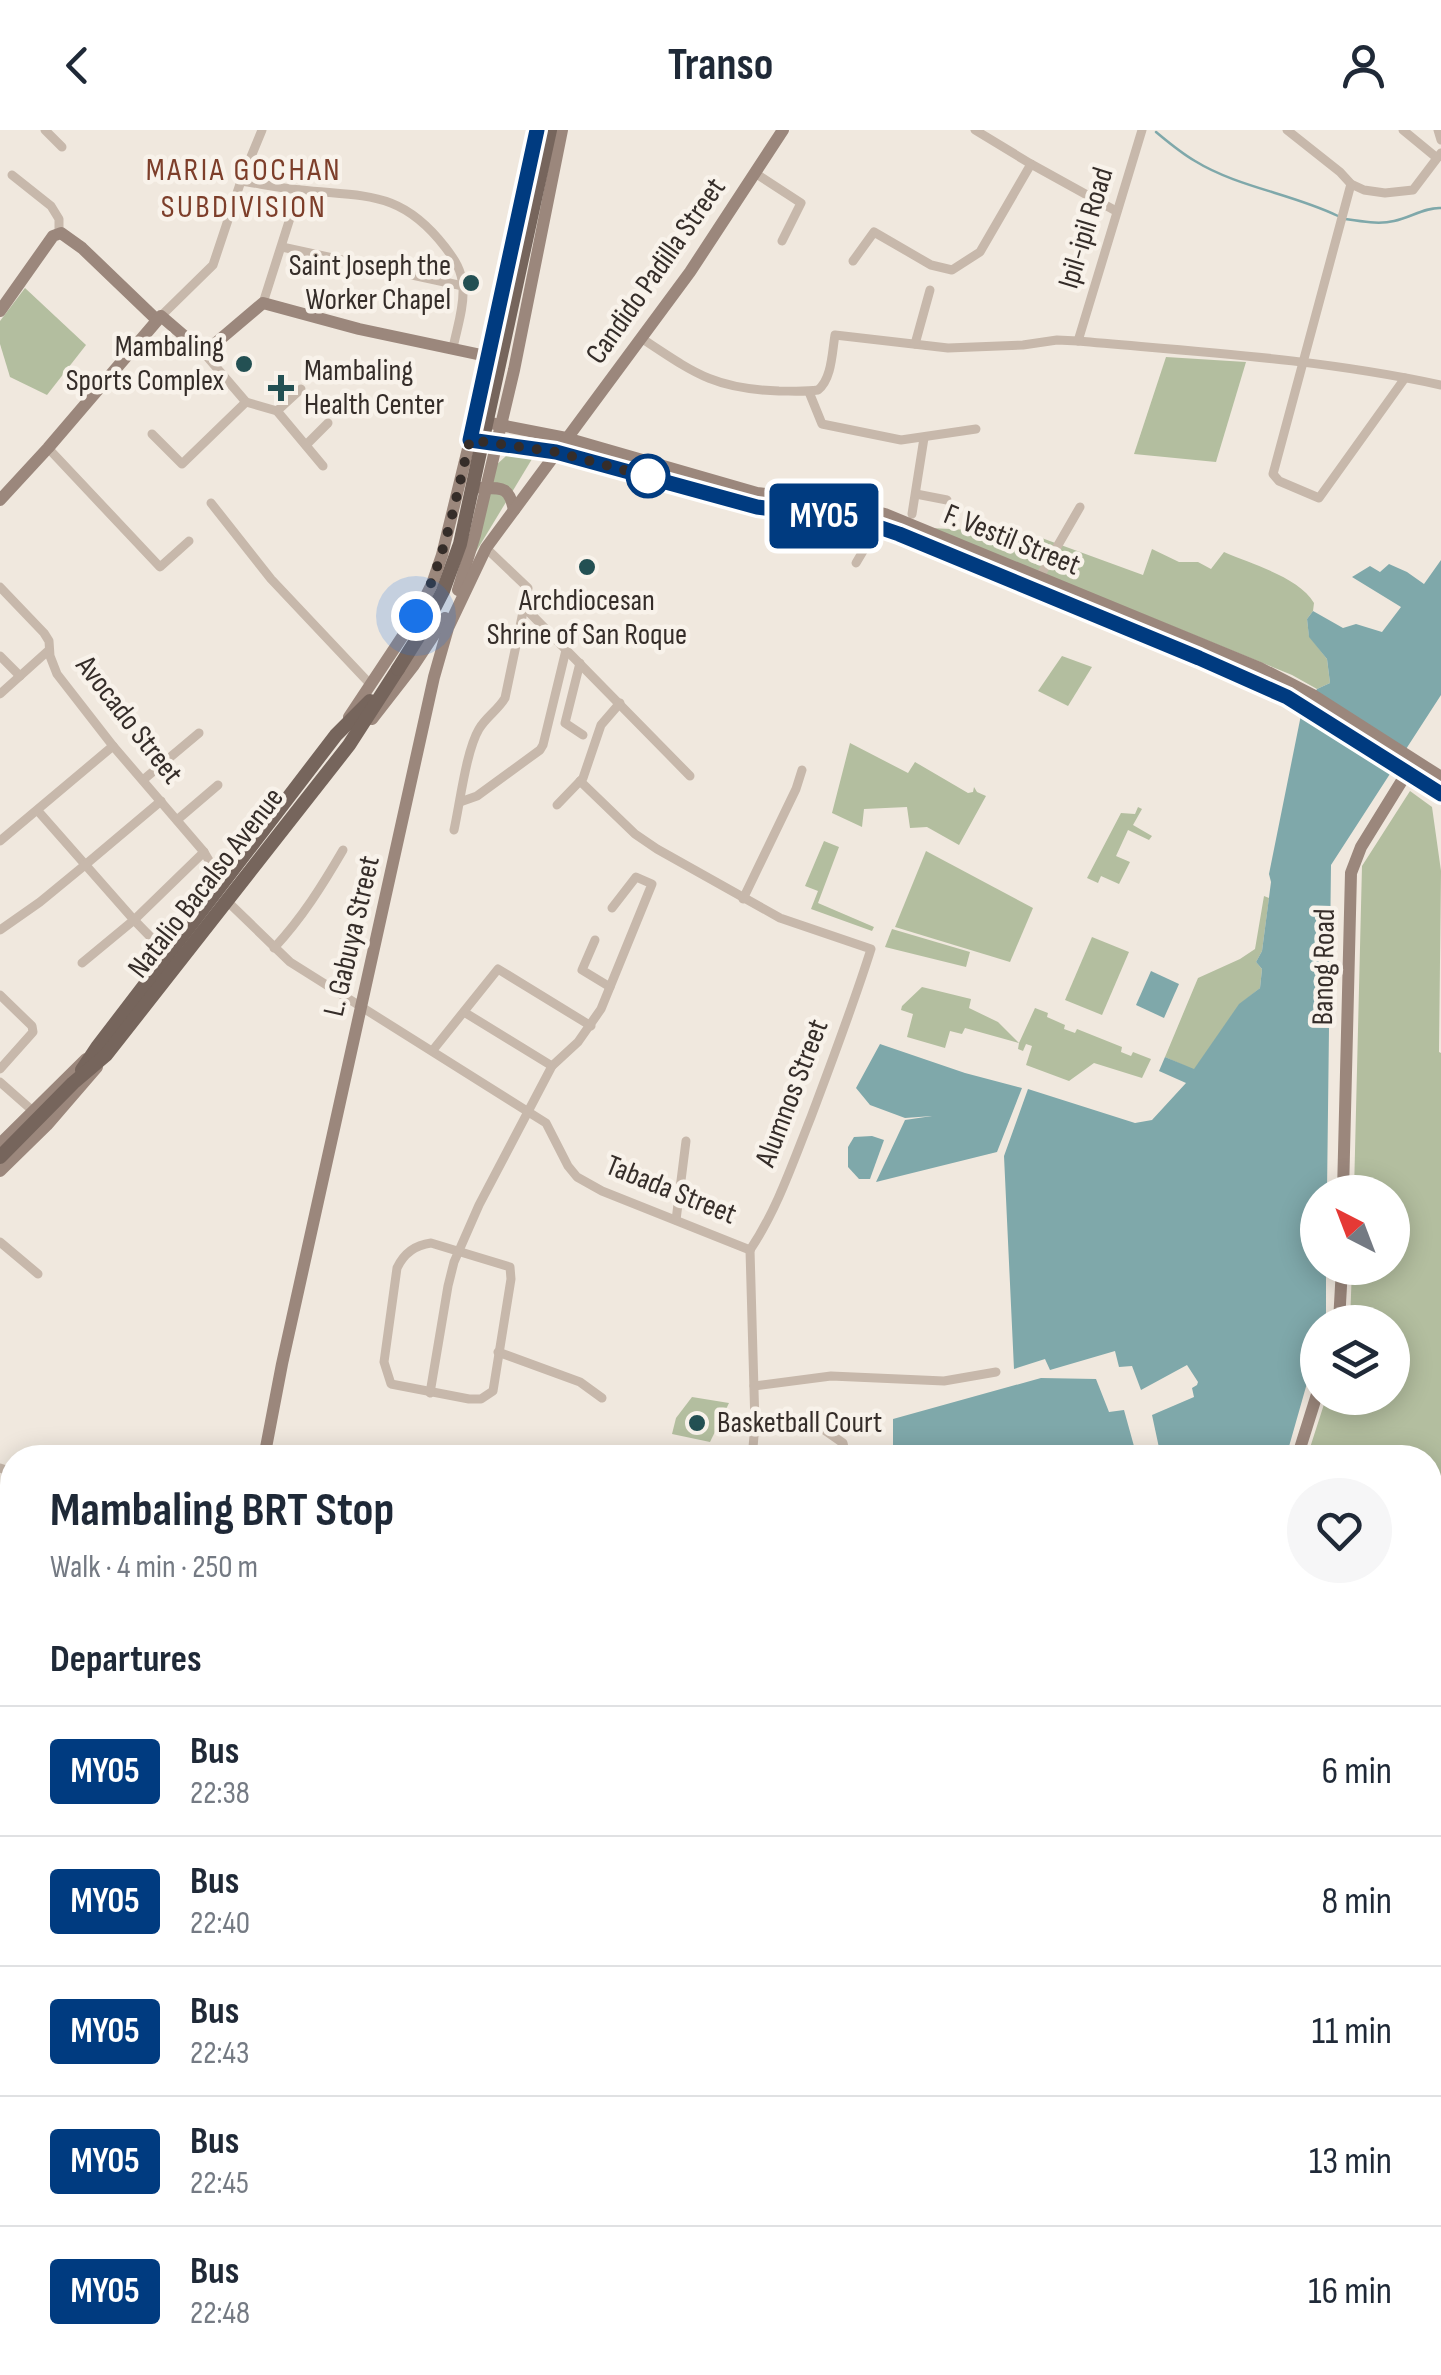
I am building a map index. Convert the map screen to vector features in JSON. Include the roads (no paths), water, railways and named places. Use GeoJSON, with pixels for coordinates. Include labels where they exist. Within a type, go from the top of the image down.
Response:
{"type":"FeatureCollection","features":[{"type":"Feature","properties":{"kind":"main road","name":"Natalio Bacalso Avenue"},"geometry":{"type":"LineString","coordinates":[[0,1157],[74,1083],[227,901],[342,740],[432,584],[470,440],[537,130]]}},
{"type":"Feature","properties":{"kind":"main road","name":"Natalio Bacalso Avenue"},"geometry":{"type":"LineString","coordinates":[[0,1171],[79,1091],[102,1050],[168,955],[398,669],[425,626],[460,544],[550,130]]}},
{"type":"Feature","properties":{"kind":"main road","name":"Natalio Bacalso Avenue"},"geometry":{"type":"LineString","coordinates":[[342,740],[378,712],[414,665],[447,614],[468,560],[515,363],[562,130]]}},
{"type":"Feature","properties":{"kind":"main road","name":"Candido Padilla Street"},"geometry":{"type":"LineString","coordinates":[[556,452],[690,272],[782,130]]}},
{"type":"Feature","properties":{"kind":"main road"},"geometry":{"type":"LineString","coordinates":[[0,311],[59,232],[204,352],[263,303],[360,330],[515,363]]}},
{"type":"Feature","properties":{"kind":"main road"},"geometry":{"type":"LineString","coordinates":[[0,500],[159,318]]}},
{"type":"Feature","properties":{"kind":"main road","name":"F. Vestil Street"},"geometry":{"type":"LineString","coordinates":[[474,420],[566,438],[770,496],[862,507],[885,514],[1260,668],[1313,695],[1441,776]]}},
{"type":"Feature","properties":{"kind":"main road","name":"F. Vestil Street"},"geometry":{"type":"LineString","coordinates":[[470,440],[556,452],[757,507],[878,526],[1287,697],[1441,794]]}},
{"type":"Feature","properties":{"kind":"main road","name":"L. Gabuya Street"},"geometry":{"type":"LineString","coordinates":[[266,1445],[440,650],[486,548],[556,452]]}},
{"type":"Feature","properties":{"kind":"main road"},"geometry":{"type":"LineString","coordinates":[[463,468],[474,486],[506,490],[514,510]]}},
{"type":"Feature","properties":{"kind":"main road","name":"Banog Road"},"geometry":{"type":"LineString","coordinates":[[1343,1175],[1351,873],[1410,756]]}},
{"type":"Feature","properties":{"kind":"main road","name":"Natalio Bacalso Avenue"},"geometry":{"type":"LineString","coordinates":[[0,1144],[102,1050]]}},
{"type":"Feature","properties":{"kind":"main road"},"geometry":{"type":"LineString","coordinates":[[1301,1445],[1310,1415]]}},
{"type":"Feature","properties":{"kind":"street"},"geometry":{"type":"LineString","coordinates":[[44,130],[62,146]]}},
{"type":"Feature","properties":{"kind":"street"},"geometry":{"type":"LineString","coordinates":[[159,318],[213,266],[262,130]]}},
{"type":"Feature","properties":{"kind":"street"},"geometry":{"type":"LineString","coordinates":[[975,130],[1116,211]]}},
{"type":"Feature","properties":{"kind":"street","name":"Ipil-ipil Road"},"geometry":{"type":"LineString","coordinates":[[1078,341],[1142,130]]}},
{"type":"Feature","properties":{"kind":"street"},"geometry":{"type":"LineString","coordinates":[[1287,130],[1351,184],[1384,193],[1413,190],[1439,156],[1402,130]]}},
{"type":"Feature","properties":{"kind":"street"},"geometry":{"type":"LineString","coordinates":[[1438,130],[1441,140]]}},
{"type":"Feature","properties":{"kind":"street"},"geometry":{"type":"LineString","coordinates":[[853,261],[874,232],[930,264],[952,270],[980,252],[1031,164]]}},
{"type":"Feature","properties":{"kind":"street"},"geometry":{"type":"LineString","coordinates":[[754,173],[801,203],[782,241]]}},
{"type":"Feature","properties":{"kind":"street"},"geometry":{"type":"LineString","coordinates":[[12,176],[51,206],[59,218],[59,232]]}},
{"type":"Feature","properties":{"kind":"street"},"geometry":{"type":"LineString","coordinates":[[241,181],[358,194],[383,200],[418,217],[460,267],[463,303],[453,348]]}},
{"type":"Feature","properties":{"kind":"street"},"geometry":{"type":"LineString","coordinates":[[1351,184],[1273,474],[1319,498],[1405,378]]}},
{"type":"Feature","properties":{"kind":"street"},"geometry":{"type":"LineString","coordinates":[[263,303],[299,190]]}},
{"type":"Feature","properties":{"kind":"street"},"geometry":{"type":"LineString","coordinates":[[282,247],[463,286]]}},
{"type":"Feature","properties":{"kind":"street"},"geometry":{"type":"LineString","coordinates":[[916,344],[930,290]]}},
{"type":"Feature","properties":{"kind":"street"},"geometry":{"type":"LineString","coordinates":[[642,338],[714,382],[748,390],[818,390],[824,386],[836,335],[948,348],[1078,341],[1302,362],[1441,385]]}},
{"type":"Feature","properties":{"kind":"street"},"geometry":{"type":"LineString","coordinates":[[204,352],[246,402],[278,411],[323,466]]}},
{"type":"Feature","properties":{"kind":"street"},"geometry":{"type":"LineString","coordinates":[[278,411],[302,389]]}},
{"type":"Feature","properties":{"kind":"street"},"geometry":{"type":"LineString","coordinates":[[809,392],[822,424],[901,440],[976,430]]}},
{"type":"Feature","properties":{"kind":"street"},"geometry":{"type":"LineString","coordinates":[[152,434],[182,464],[246,402]]}},
{"type":"Feature","properties":{"kind":"street"},"geometry":{"type":"LineString","coordinates":[[306,445],[328,423]]}},
{"type":"Feature","properties":{"kind":"street"},"geometry":{"type":"LineString","coordinates":[[912,514],[924,438]]}},
{"type":"Feature","properties":{"kind":"street"},"geometry":{"type":"LineString","coordinates":[[48,448],[160,567],[189,541]]}},
{"type":"Feature","properties":{"kind":"street"},"geometry":{"type":"LineString","coordinates":[[916,494],[947,500]]}},
{"type":"Feature","properties":{"kind":"street"},"geometry":{"type":"LineString","coordinates":[[211,503],[271,579],[372,685]]}},
{"type":"Feature","properties":{"kind":"street"},"geometry":{"type":"LineString","coordinates":[[1039,578],[1080,507]]}},
{"type":"Feature","properties":{"kind":"street"},"geometry":{"type":"LineString","coordinates":[[856,563],[878,526]]}},
{"type":"Feature","properties":{"kind":"street"},"geometry":{"type":"LineString","coordinates":[[454,830],[478,730],[505,698],[528,588],[486,548]]}},
{"type":"Feature","properties":{"kind":"street","name":"Avocado Street"},"geometry":{"type":"LineString","coordinates":[[0,587],[44,633],[57,674],[204,852],[223,884]]}},
{"type":"Feature","properties":{"kind":"street"},"geometry":{"type":"LineString","coordinates":[[524,607],[690,776]]}},
{"type":"Feature","properties":{"kind":"street"},"geometry":{"type":"LineString","coordinates":[[0,694],[49,650]]}},
{"type":"Feature","properties":{"kind":"street"},"geometry":{"type":"LineString","coordinates":[[460,802],[488,790],[540,750],[566,650]]}},
{"type":"Feature","properties":{"kind":"street"},"geometry":{"type":"LineString","coordinates":[[0,656],[20,676]]}},
{"type":"Feature","properties":{"kind":"street"},"geometry":{"type":"LineString","coordinates":[[580,664],[565,723],[584,735]]}},
{"type":"Feature","properties":{"kind":"street"},"geometry":{"type":"LineString","coordinates":[[558,805],[580,781],[601,726],[620,703]]}},
{"type":"Feature","properties":{"kind":"street"},"geometry":{"type":"LineString","coordinates":[[144,780],[199,733]]}},
{"type":"Feature","properties":{"kind":"street"},"geometry":{"type":"LineString","coordinates":[[0,840],[114,746]]}},
{"type":"Feature","properties":{"kind":"street"},"geometry":{"type":"LineString","coordinates":[[580,781],[635,834],[742,898],[802,770]]}},
{"type":"Feature","properties":{"kind":"street"},"geometry":{"type":"LineString","coordinates":[[177,820],[218,785]]}},
{"type":"Feature","properties":{"kind":"street"},"geometry":{"type":"LineString","coordinates":[[0,930],[86,865],[161,800]]}},
{"type":"Feature","properties":{"kind":"street"},"geometry":{"type":"LineString","coordinates":[[38,811],[168,955]]}},
{"type":"Feature","properties":{"kind":"street"},"geometry":{"type":"LineString","coordinates":[[274,948],[315,898],[343,850]]}},
{"type":"Feature","properties":{"kind":"street"},"geometry":{"type":"LineString","coordinates":[[82,963],[134,920],[204,852]]}},
{"type":"Feature","properties":{"kind":"street"},"geometry":{"type":"LineString","coordinates":[[430,1392],[448,1286],[479,1204],[552,1066],[578,1042],[601,1009],[652,884],[636,876],[612,908]]}},
{"type":"Feature","properties":{"kind":"street","name":"Alumnos Street"},"geometry":{"type":"LineString","coordinates":[[742,898],[780,918],[871,949],[793,1163],[765,1228],[750,1250]]}},
{"type":"Feature","properties":{"kind":"street","name":"Tabada Street"},"geometry":{"type":"LineString","coordinates":[[227,901],[290,962],[546,1123],[577,1177],[602,1191],[750,1250],[753,1445]]}},
{"type":"Feature","properties":{"kind":"street"},"geometry":{"type":"LineString","coordinates":[[595,940],[582,970],[610,987]]}},
{"type":"Feature","properties":{"kind":"street"},"geometry":{"type":"LineString","coordinates":[[433,1050],[498,969],[591,1026]]}},
{"type":"Feature","properties":{"kind":"street"},"geometry":{"type":"LineString","coordinates":[[0,995],[32,1026],[33,1032],[0,1069]]}},
{"type":"Feature","properties":{"kind":"street"},"geometry":{"type":"LineString","coordinates":[[464,1012],[552,1066]]}},
{"type":"Feature","properties":{"kind":"street"},"geometry":{"type":"LineString","coordinates":[[0,1082],[34,1112]]}},
{"type":"Feature","properties":{"kind":"street"},"geometry":{"type":"LineString","coordinates":[[676,1220],[686,1141]]}},
{"type":"Feature","properties":{"kind":"street"},"geometry":{"type":"LineString","coordinates":[[0,1242],[38,1274]]}},
{"type":"Feature","properties":{"kind":"street"},"geometry":{"type":"LineString","coordinates":[[420,1244],[431,1244],[510,1267],[498,1352],[493,1390],[481,1399],[391,1384],[384,1362],[401,1259],[420,1244]]}},
{"type":"Feature","properties":{"kind":"street"},"geometry":{"type":"LineString","coordinates":[[498,1352],[580,1382],[602,1398]]}},
{"type":"Feature","properties":{"kind":"street"},"geometry":{"type":"LineString","coordinates":[[754,1386],[831,1376],[944,1381],[996,1372]]}},
{"type":"Feature","properties":{"kind":"street"},"geometry":{"type":"LineString","coordinates":[[755,1425],[810,1420],[844,1445]]}},
{"type":"Feature","properties":{"kind":"water"},"geometry":{"type":"Polygon","coordinates":[[[1441,560],[1441,695],[1331,865],[1327,1175],[1300,1175],[1300,1285],[1326,1285],[1326,1305],[1300,1305],[1300,1408],[1289,1445],[1158,1445],[1152,1415],[1194,1397],[1192,1388],[1198,1382],[1187,1365],[1141,1390],[1132,1366],[1119,1367],[1115,1351],[1050,1370],[1045,1359],[1014,1369],[1004,1156],[1028,1089],[1135,1123],[1152,1120],[1186,1083],[1159,1071],[1165,1057],[1194,1069],[1239,1004],[1260,988],[1262,969],[1256,962],[1262,951],[1269,874],[1301,715],[1317,689],[1330,683],[1327,659],[1309,637],[1307,619],[1313,611],[1343,628],[1356,624],[1382,632],[1401,607],[1352,577],[1370,566],[1380,572],[1389,564],[1424,584],[1441,560]]]}},
{"type":"Feature","properties":{"kind":"water"},"geometry":{"type":"Polygon","coordinates":[[[1151,971],[1179,984],[1164,1018],[1136,1005],[1151,971]]]}},
{"type":"Feature","properties":{"kind":"water"},"geometry":{"type":"Polygon","coordinates":[[[880,1044],[1022,1088],[997,1152],[876,1182],[905,1120],[932,1116],[905,1118],[870,1105],[856,1088],[880,1044]]]}},
{"type":"Feature","properties":{"kind":"water"},"geometry":{"type":"Polygon","coordinates":[[[854,1137],[884,1140],[870,1179],[859,1179],[848,1167],[848,1147],[854,1137]]]}},
{"type":"Feature","properties":{"kind":"water"},"geometry":{"type":"Polygon","coordinates":[[[1041,1378],[1096,1379],[1109,1412],[1124,1410],[1134,1445],[893,1445],[893,1419],[1041,1378]]]}},
{"type":"Feature","properties":{"kind":"waterway"},"geometry":{"type":"LineString","coordinates":[[1156,132],[1211,170],[1338,216]]}},
{"type":"Feature","properties":{"kind":"waterway"},"geometry":{"type":"LineString","coordinates":[[1345,219],[1388,222],[1441,208]]}},
{"type":"Feature","properties":{"kind":"place","name":"Saint Joseph the Worker Chapel"},"geometry":{"type":"Point","coordinates":[471,283]}},
{"type":"Feature","properties":{"kind":"place","name":"Mambaling Sports Complex"},"geometry":{"type":"Point","coordinates":[244,364]}},
{"type":"Feature","properties":{"kind":"place","name":"Mambaling Health Center"},"geometry":{"type":"Point","coordinates":[281,388]}},
{"type":"Feature","properties":{"kind":"place","name":"Archdiocesan Shrine of San Roque"},"geometry":{"type":"Point","coordinates":[587,567]}},
{"type":"Feature","properties":{"kind":"place","name":"Basketball Court"},"geometry":{"type":"Point","coordinates":[697,1423]}},
{"type":"Feature","properties":{"kind":"district","name":"MARIA GOCHAN SUBDIVISION"},"geometry":{"type":"Point","coordinates":[244,188]}}]}
